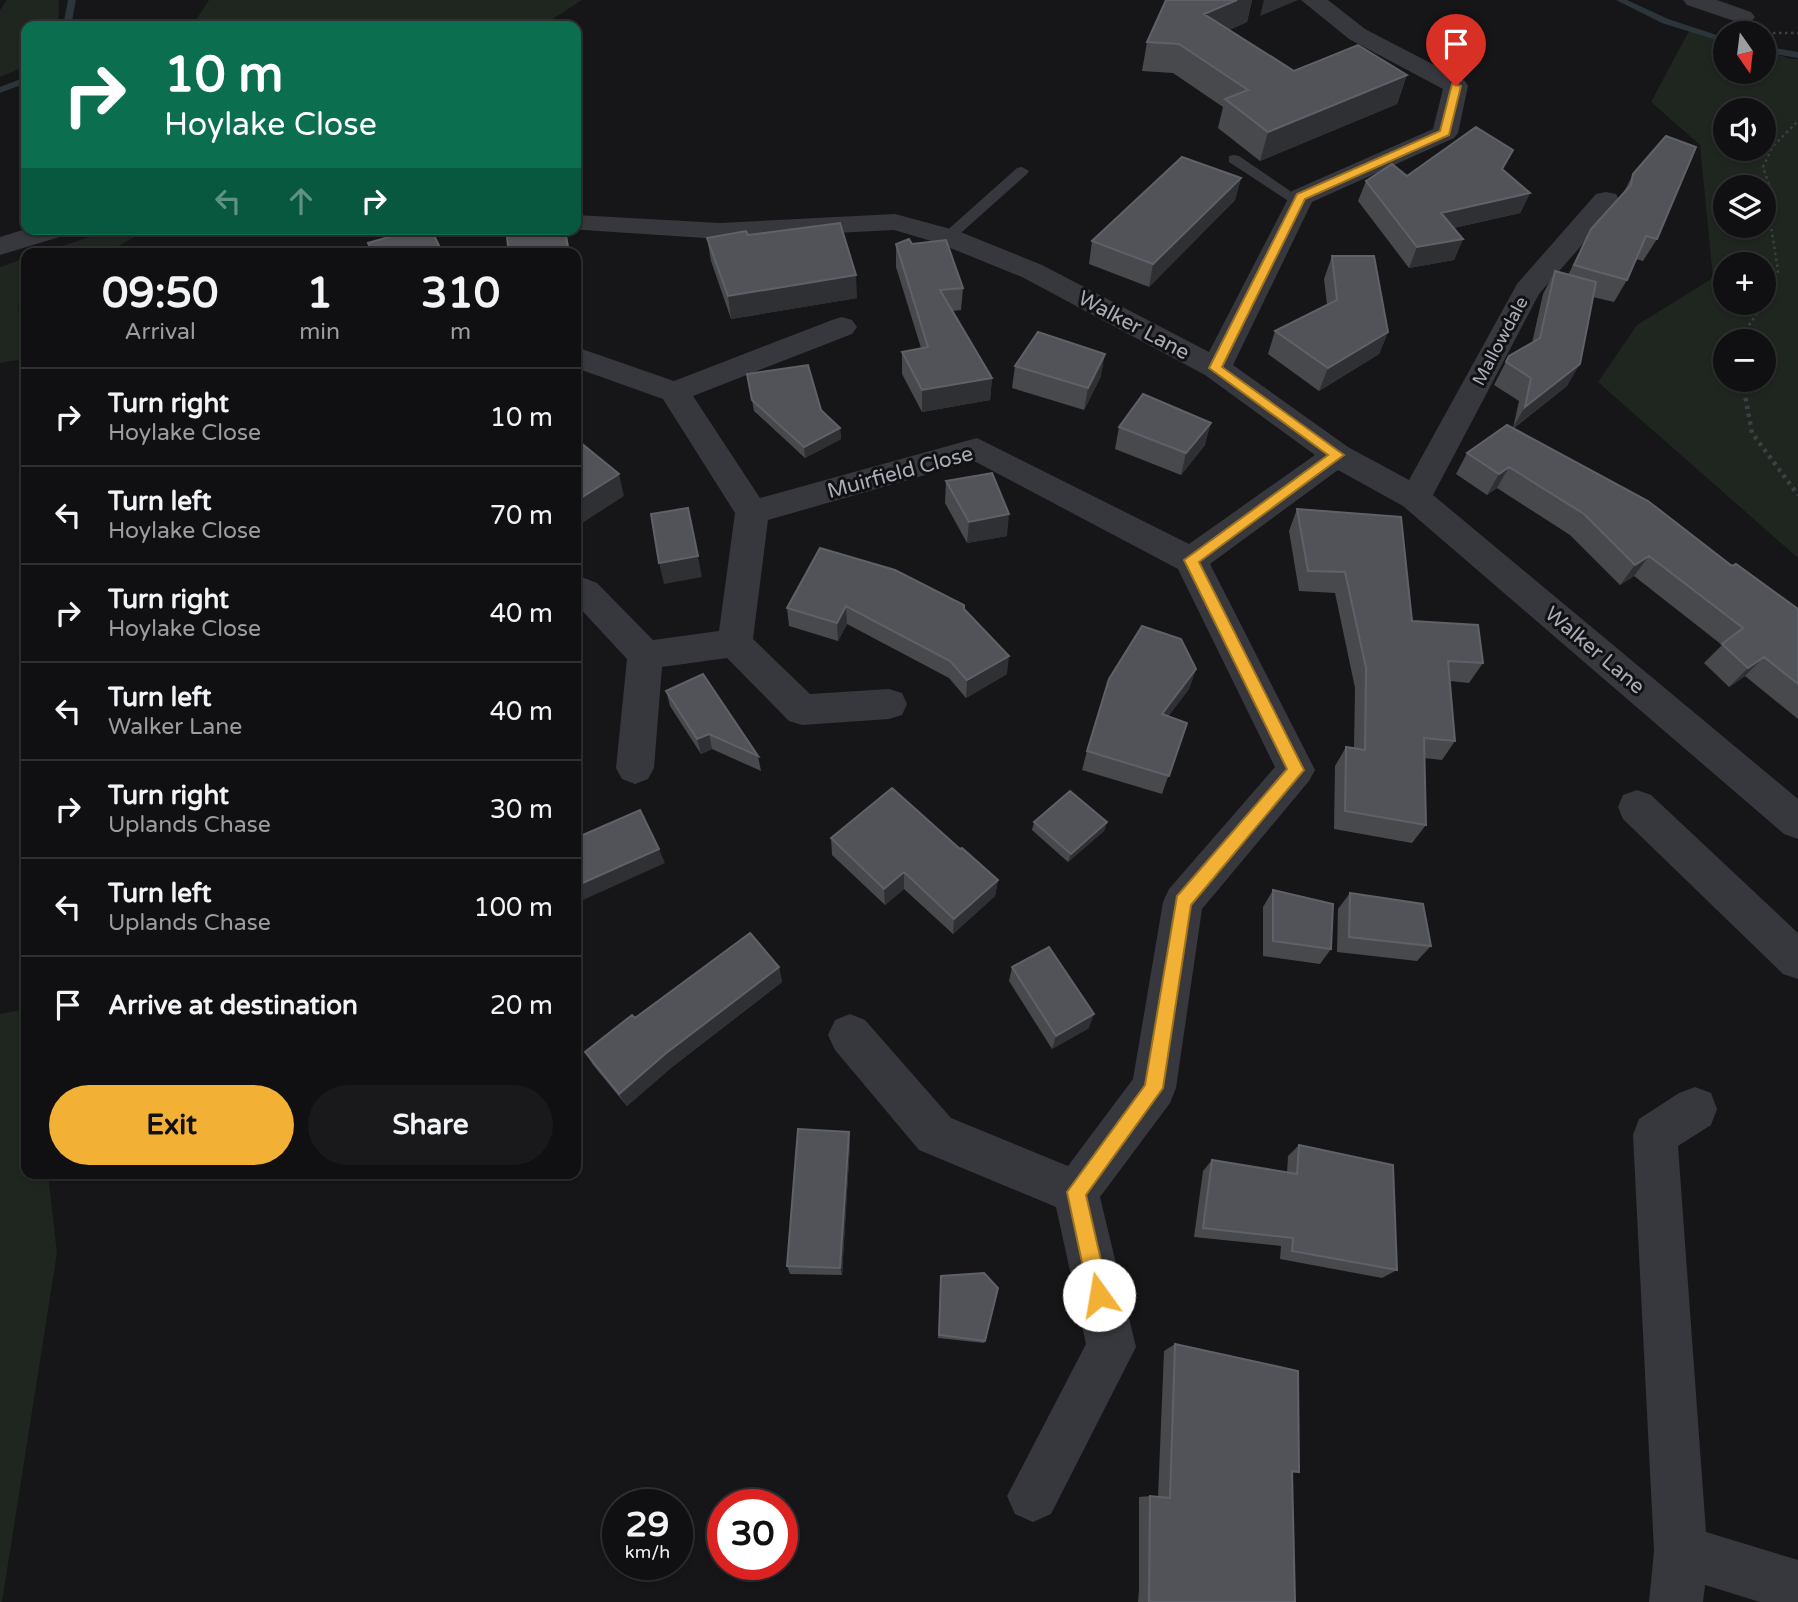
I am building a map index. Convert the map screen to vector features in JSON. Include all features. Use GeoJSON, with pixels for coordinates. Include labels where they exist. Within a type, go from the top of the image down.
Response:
{"type":"FeatureCollection","features":[{"type":"Feature","properties":{"kind":"street"},"geometry":{"type":"LineString","coordinates":[[1216,368],[1301,197],[1445,133],[1456,86],[1357,34],[1313,0]]}},
{"type":"Feature","properties":{"kind":"street"},"geometry":{"type":"LineString","coordinates":[[1695,0],[1743,17]]}},
{"type":"Feature","properties":{"kind":"street","name":"Mallowdale"},"geometry":{"type":"LineString","coordinates":[[1415,498],[1527,290],[1606,200]]}},
{"type":"Feature","properties":{"kind":"street","name":"Walker Lane"},"geometry":{"type":"LineString","coordinates":[[581,223],[720,231],[895,222],[948,237],[1032,271],[1216,368],[1337,455],[1415,498],[1798,822]]}},
{"type":"Feature","properties":{"kind":"street"},"geometry":{"type":"LineString","coordinates":[[0,246],[36,235]]}},
{"type":"Feature","properties":{"kind":"street"},"geometry":{"type":"LineString","coordinates":[[674,391],[842,327]]}},
{"type":"Feature","properties":{"kind":"street"},"geometry":{"type":"LineString","coordinates":[[581,359],[674,391],[752,512],[735,643]]}},
{"type":"Feature","properties":{"kind":"street","name":"Muirfield Close"},"geometry":{"type":"LineString","coordinates":[[752,512],[977,449],[1191,560]]}},
{"type":"Feature","properties":{"kind":"street"},"geometry":{"type":"LineString","coordinates":[[1033,1496],[1111,1347],[1076,1192],[1154,1088],[1183,902],[1296,770],[1191,560],[1337,455]]}},
{"type":"Feature","properties":{"kind":"street"},"geometry":{"type":"LineString","coordinates":[[581,590],[645,655],[635,768]]}},
{"type":"Feature","properties":{"kind":"street"},"geometry":{"type":"LineString","coordinates":[[645,655],[735,643]]}},
{"type":"Feature","properties":{"kind":"street"},"geometry":{"type":"LineString","coordinates":[[735,643],[802,710],[889,704]]}},
{"type":"Feature","properties":{"kind":"street"},"geometry":{"type":"LineString","coordinates":[[1637,807],[1798,960]]}},
{"type":"Feature","properties":{"kind":"street"},"geometry":{"type":"LineString","coordinates":[[850,1035],[935,1134],[1076,1192]]}},
{"type":"Feature","properties":{"kind":"street"},"geometry":{"type":"LineString","coordinates":[[1676,1602],[1681,1551],[1655,1135],[1695,1109]]}},
{"type":"Feature","properties":{"kind":"street"},"geometry":{"type":"LineString","coordinates":[[1681,1551],[1798,1587]]}},
{"type":"Feature","properties":{"kind":"lane"},"geometry":{"type":"LineString","coordinates":[[1234,159],[1298,201]]}},
{"type":"Feature","properties":{"kind":"lane"},"geometry":{"type":"LineString","coordinates":[[948,237],[1022,172]]}},
{"type":"Feature","properties":{"kind":"path"},"geometry":{"type":"LineString","coordinates":[[1746,329],[1764,304],[1778,271],[1771,226],[1773,196],[1763,167],[1773,146],[1798,121]]}},
{"type":"Feature","properties":{"kind":"path"},"geometry":{"type":"LineString","coordinates":[[1744,392],[1752,432],[1798,495]]}},
{"type":"Feature","properties":{"kind":"shaded area"},"geometry":{"type":"Polygon","coordinates":[[[7,0],[59,0],[58,21],[21,21],[21,68],[0,77],[0,10],[7,0]]]}},
{"type":"Feature","properties":{"kind":"shaded area"},"geometry":{"type":"Polygon","coordinates":[[[209,0],[582,0],[550,21],[195,21],[209,0]]]}},
{"type":"Feature","properties":{"kind":"shaded area"},"geometry":{"type":"Polygon","coordinates":[[[1689,31],[1713,35],[1713,84],[1776,84],[1776,54],[1798,59],[1798,558],[1598,382],[1637,325],[1713,278],[1700,145],[1651,102],[1689,31]]]}},
{"type":"Feature","properties":{"kind":"shaded area"},"geometry":{"type":"Polygon","coordinates":[[[95,235],[139,235],[114,248],[57,248],[95,235]]]}},
{"type":"Feature","properties":{"kind":"shaded area"},"geometry":{"type":"Polygon","coordinates":[[[21,260],[21,302],[18,304],[21,359],[0,363],[0,267],[21,260]]]}},
{"type":"Feature","properties":{"kind":"shaded area"},"geometry":{"type":"Polygon","coordinates":[[[21,1010],[21,1179],[49,1179],[57,1253],[2,1602],[0,1602],[0,1014],[21,1010]]]}},
{"type":"Feature","properties":{"kind":"building"},"geometry":{"type":"Polygon","coordinates":[[[1166,0],[1237,0],[1204,14],[1294,71],[1358,45],[1407,75],[1268,132],[1225,99],[1248,90],[1179,44],[1147,42],[1166,0]]]}},
{"type":"Feature","properties":{"kind":"building"},"geometry":{"type":"Polygon","coordinates":[[[1476,127],[1513,150],[1502,169],[1530,193],[1441,213],[1463,239],[1417,247],[1366,181],[1392,164],[1407,176],[1476,127]]]}},
{"type":"Feature","properties":{"kind":"building"},"geometry":{"type":"Polygon","coordinates":[[[1666,136],[1696,147],[1657,239],[1646,236],[1627,280],[1574,265],[1591,229],[1631,185],[1633,174],[1666,136]]]}},
{"type":"Feature","properties":{"kind":"building"},"geometry":{"type":"Polygon","coordinates":[[[1182,157],[1241,178],[1153,264],[1092,241],[1182,157]]]}},
{"type":"Feature","properties":{"kind":"building"},"geometry":{"type":"Polygon","coordinates":[[[840,223],[856,275],[728,296],[707,238],[746,231],[748,235],[840,223]]]}},
{"type":"Feature","properties":{"kind":"building"},"geometry":{"type":"Polygon","coordinates":[[[396,235],[434,235],[440,248],[370,248],[368,243],[396,235]]]}},
{"type":"Feature","properties":{"kind":"building"},"geometry":{"type":"Polygon","coordinates":[[[566,235],[568,248],[508,248],[507,237],[566,235]]]}},
{"type":"Feature","properties":{"kind":"building"},"geometry":{"type":"Polygon","coordinates":[[[909,239],[912,244],[946,240],[963,288],[940,290],[992,378],[922,390],[902,352],[928,347],[896,244],[909,239]]]}},
{"type":"Feature","properties":{"kind":"building"},"geometry":{"type":"Polygon","coordinates":[[[1332,256],[1374,256],[1388,332],[1328,368],[1275,331],[1337,300],[1332,256]]]}},
{"type":"Feature","properties":{"kind":"building"},"geometry":{"type":"Polygon","coordinates":[[[1555,271],[1596,282],[1580,364],[1525,407],[1531,378],[1506,362],[1509,356],[1540,338],[1555,271]]]}},
{"type":"Feature","properties":{"kind":"building"},"geometry":{"type":"Polygon","coordinates":[[[1038,332],[1105,354],[1088,388],[1015,366],[1038,332]]]}},
{"type":"Feature","properties":{"kind":"building"},"geometry":{"type":"Polygon","coordinates":[[[808,365],[821,410],[840,428],[804,447],[752,400],[747,374],[808,365]]]}},
{"type":"Feature","properties":{"kind":"building"},"geometry":{"type":"Polygon","coordinates":[[[1143,394],[1211,423],[1186,453],[1119,427],[1143,394]]]}},
{"type":"Feature","properties":{"kind":"building"},"geometry":{"type":"Polygon","coordinates":[[[1507,425],[1648,501],[1732,566],[1736,564],[1798,609],[1798,684],[1764,657],[1748,668],[1722,644],[1743,628],[1649,556],[1635,565],[1584,514],[1509,467],[1499,474],[1467,453],[1507,425]]]}},
{"type":"Feature","properties":{"kind":"building"},"geometry":{"type":"Polygon","coordinates":[[[581,443],[619,474],[581,498],[581,443]]]}},
{"type":"Feature","properties":{"kind":"building"},"geometry":{"type":"Polygon","coordinates":[[[992,473],[1009,514],[969,522],[946,481],[992,473]]]}},
{"type":"Feature","properties":{"kind":"building"},"geometry":{"type":"Polygon","coordinates":[[[688,508],[698,556],[659,563],[651,514],[688,508]]]}},
{"type":"Feature","properties":{"kind":"building"},"geometry":{"type":"Polygon","coordinates":[[[1297,509],[1401,517],[1412,621],[1478,625],[1483,663],[1448,661],[1455,741],[1424,738],[1426,825],[1345,811],[1346,747],[1365,750],[1366,668],[1345,572],[1308,571],[1297,509]]]}},
{"type":"Feature","properties":{"kind":"building"},"geometry":{"type":"Polygon","coordinates":[[[820,548],[895,570],[964,605],[964,609],[1009,656],[967,680],[950,661],[846,606],[837,623],[787,608],[820,548]]]}},
{"type":"Feature","properties":{"kind":"building"},"geometry":{"type":"Polygon","coordinates":[[[1142,626],[1181,639],[1196,669],[1162,714],[1187,723],[1169,776],[1087,751],[1109,679],[1142,626]]]}},
{"type":"Feature","properties":{"kind":"building"},"geometry":{"type":"Polygon","coordinates":[[[703,674],[758,756],[709,734],[697,739],[666,691],[703,674]]]}},
{"type":"Feature","properties":{"kind":"building"},"geometry":{"type":"Polygon","coordinates":[[[892,788],[998,880],[954,919],[904,872],[884,889],[831,838],[892,788]]]}},
{"type":"Feature","properties":{"kind":"building"},"geometry":{"type":"Polygon","coordinates":[[[1070,791],[1107,822],[1071,854],[1034,822],[1070,791]]]}},
{"type":"Feature","properties":{"kind":"building"},"geometry":{"type":"Polygon","coordinates":[[[640,810],[659,849],[581,884],[581,836],[640,810]]]}},
{"type":"Feature","properties":{"kind":"building"},"geometry":{"type":"Polygon","coordinates":[[[1273,890],[1333,904],[1331,949],[1273,941],[1273,890]]]}},
{"type":"Feature","properties":{"kind":"building"},"geometry":{"type":"Polygon","coordinates":[[[1350,893],[1423,904],[1431,946],[1349,937],[1350,893]]]}},
{"type":"Feature","properties":{"kind":"building"},"geometry":{"type":"Polygon","coordinates":[[[750,933],[779,967],[665,1054],[619,1094],[585,1052],[632,1015],[635,1018],[750,933]]]}},
{"type":"Feature","properties":{"kind":"building"},"geometry":{"type":"Polygon","coordinates":[[[1049,947],[1094,1014],[1056,1036],[1012,967],[1049,947]]]}},
{"type":"Feature","properties":{"kind":"building"},"geometry":{"type":"Polygon","coordinates":[[[798,1129],[849,1132],[840,1268],[787,1266],[798,1129]]]}},
{"type":"Feature","properties":{"kind":"building"},"geometry":{"type":"Polygon","coordinates":[[[1299,1145],[1393,1165],[1397,1270],[1292,1251],[1293,1238],[1203,1228],[1212,1160],[1297,1174],[1299,1145]]]}},
{"type":"Feature","properties":{"kind":"building"},"geometry":{"type":"Polygon","coordinates":[[[984,1273],[998,1288],[985,1341],[939,1335],[941,1276],[984,1273]]]}},
{"type":"Feature","properties":{"kind":"building"},"geometry":{"type":"Polygon","coordinates":[[[1175,1344],[1298,1371],[1299,1472],[1292,1471],[1295,1602],[1149,1602],[1150,1496],[1170,1498],[1175,1344]]]}},
{"type":"Feature","properties":{"kind":"waterway"},"geometry":{"type":"LineString","coordinates":[[68,21],[72,0]]}},
{"type":"Feature","properties":{"kind":"waterway"},"geometry":{"type":"LineString","coordinates":[[1620,0],[1665,21],[1713,37]]}},
{"type":"Feature","properties":{"kind":"waterway"},"geometry":{"type":"LineString","coordinates":[[1776,51],[1798,55]]}},
{"type":"Feature","properties":{"kind":"waterway"},"geometry":{"type":"LineString","coordinates":[[0,90],[21,82]]}},
{"type":"Feature","properties":{"kind":"route"},"geometry":{"type":"LineString","coordinates":[[1099,1295],[1076,1192],[1154,1088],[1183,902],[1296,770],[1191,560],[1337,455],[1216,368],[1301,197],[1445,133],[1456,86]]}}]}
